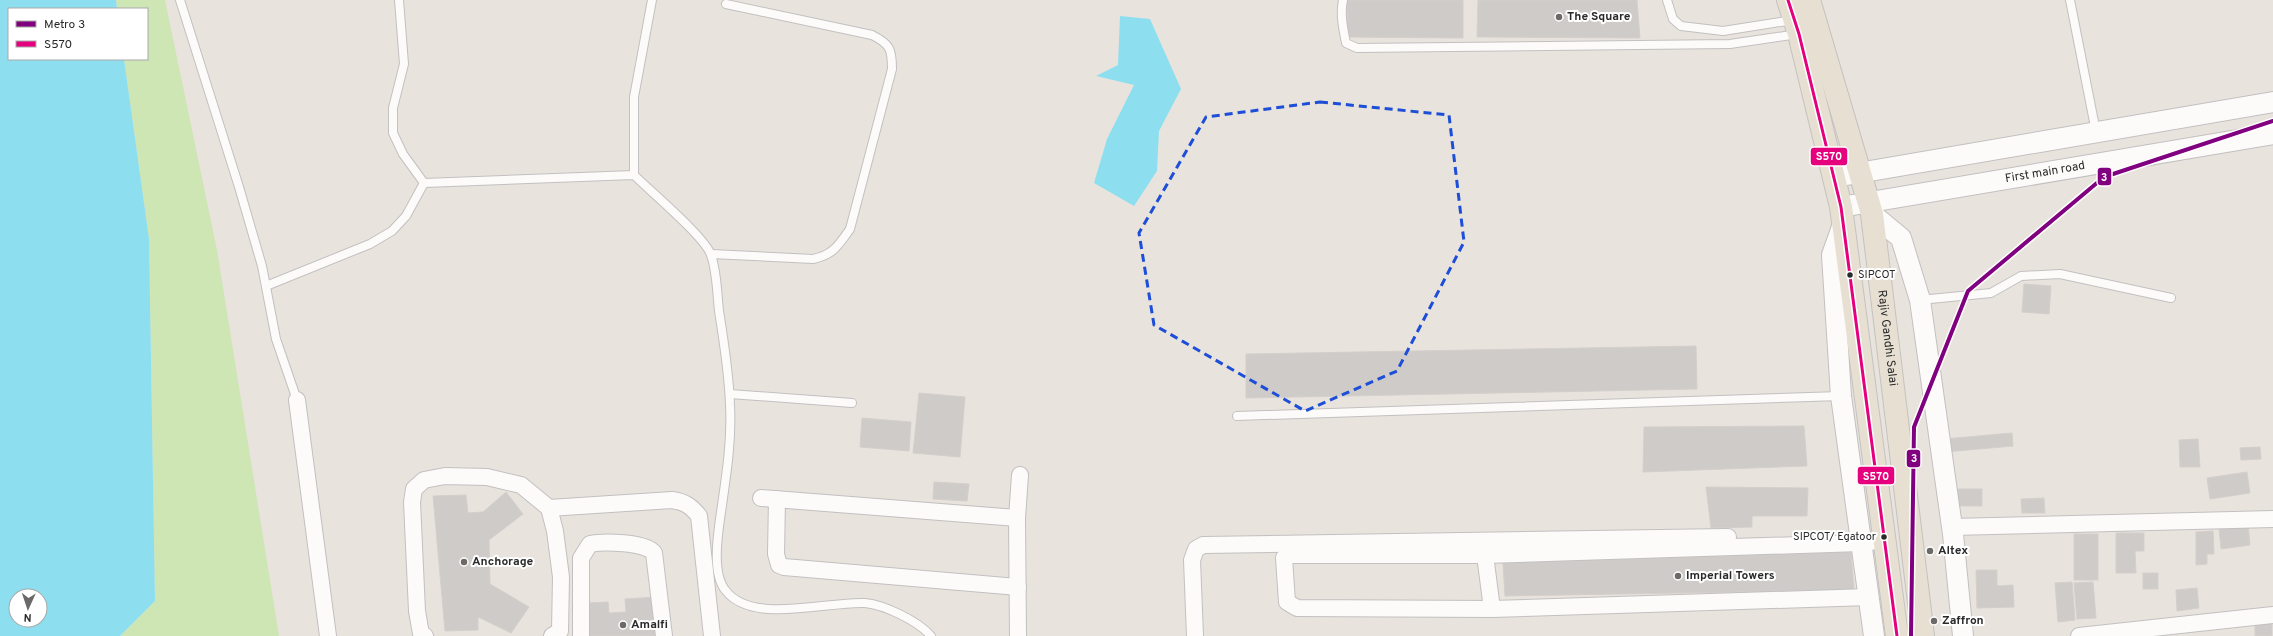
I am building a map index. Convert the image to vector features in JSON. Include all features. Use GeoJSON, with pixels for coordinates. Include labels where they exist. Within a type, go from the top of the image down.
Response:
{"type":"FeatureCollection","features":[{"type":"Feature","properties":{"kind":"main road","name":"Rajiv Gandhi Salai"},"geometry":{"type":"LineString","coordinates":[[1809,0],[1803,24],[1842,215],[1897,636]]}},
{"type":"Feature","properties":{"kind":"main road","name":"Rajiv Gandhi Salai"},"geometry":{"type":"LineString","coordinates":[[1803,24],[1860,173],[1870,208],[1923,636]]}},
{"type":"Feature","properties":{"kind":"street"},"geometry":{"type":"LineString","coordinates":[[1835,177],[2273,102]]}},
{"type":"Feature","properties":{"kind":"street","name":"First main road"},"geometry":{"type":"LineString","coordinates":[[1842,215],[1870,208],[2273,134]]}},
{"type":"Feature","properties":{"kind":"street"},"geometry":{"type":"LineString","coordinates":[[1870,208],[1901,238],[1920,300],[1952,528],[1963,636]]}},
{"type":"Feature","properties":{"kind":"street"},"geometry":{"type":"LineString","coordinates":[[1842,215],[1832,255],[1841,396],[1874,636]]}},
{"type":"Feature","properties":{"kind":"street"},"geometry":{"type":"LineString","coordinates":[[297,400],[328,636]]}},
{"type":"Feature","properties":{"kind":"street"},"geometry":{"type":"LineString","coordinates":[[1018,636],[1017,518],[1020,475]]}},
{"type":"Feature","properties":{"kind":"street"},"geometry":{"type":"LineString","coordinates":[[425,636],[421,634],[417,611],[412,502],[414,489],[424,480],[445,476],[487,477],[521,484],[549,508],[555,530],[561,577],[560,631],[552,636]]}},
{"type":"Feature","properties":{"kind":"street"},"geometry":{"type":"LineString","coordinates":[[1017,518],[769,499],[776,554],[779,565],[784,567],[1018,587]]}},
{"type":"Feature","properties":{"kind":"street"},"geometry":{"type":"LineString","coordinates":[[549,508],[672,500],[685,502],[692,507],[699,516],[712,636]]}},
{"type":"Feature","properties":{"kind":"street"},"geometry":{"type":"LineString","coordinates":[[1952,528],[2273,519]]}},
{"type":"Feature","properties":{"kind":"street"},"geometry":{"type":"LineString","coordinates":[[1869,597],[1492,609],[1297,608],[1291,606],[1286,598],[1284,558],[1290,555],[1485,555],[1860,539],[1884,536]]}},
{"type":"Feature","properties":{"kind":"street"},"geometry":{"type":"LineString","coordinates":[[1195,636],[1192,560],[1196,550],[1203,545],[1860,539]]}},
{"type":"Feature","properties":{"kind":"street"},"geometry":{"type":"LineString","coordinates":[[581,636],[581,558],[590,544],[602,541],[648,547],[655,555],[664,636]]}},
{"type":"Feature","properties":{"kind":"street"},"geometry":{"type":"LineString","coordinates":[[1485,555],[1492,609]]}},
{"type":"Feature","properties":{"kind":"street"},"geometry":{"type":"LineString","coordinates":[[561,577],[581,579]]}},
{"type":"Feature","properties":{"kind":"street"},"geometry":{"type":"LineString","coordinates":[[2079,636],[2273,615]]}},
{"type":"Feature","properties":{"kind":"lane"},"geometry":{"type":"LineString","coordinates":[[180,0],[239,187],[266,286],[276,339],[297,400]]}},
{"type":"Feature","properties":{"kind":"lane"},"geometry":{"type":"LineString","coordinates":[[399,0],[404,64],[393,108],[393,133],[403,154],[424,183]]}},
{"type":"Feature","properties":{"kind":"lane"},"geometry":{"type":"LineString","coordinates":[[634,175],[634,97],[652,0]]}},
{"type":"Feature","properties":{"kind":"lane"},"geometry":{"type":"LineString","coordinates":[[1343,0],[1341,8],[1342,23],[1346,43],[1357,48],[1730,44],[1803,24]]}},
{"type":"Feature","properties":{"kind":"lane"},"geometry":{"type":"LineString","coordinates":[[1667,0],[1673,19],[1681,26],[1723,31],[1803,24]]}},
{"type":"Feature","properties":{"kind":"lane"},"geometry":{"type":"LineString","coordinates":[[2070,0],[2096,132]]}},
{"type":"Feature","properties":{"kind":"lane"},"geometry":{"type":"LineString","coordinates":[[711,254],[813,259],[827,256],[838,247],[850,229],[892,69],[892,54],[886,42],[872,35],[726,4]]}},
{"type":"Feature","properties":{"kind":"lane"},"geometry":{"type":"LineString","coordinates":[[424,183],[634,175],[687,224],[711,254],[730,394],[729,458],[718,540],[719,577],[726,591],[743,604],[764,609],[866,603],[898,613],[926,630],[930,636]]}},
{"type":"Feature","properties":{"kind":"lane"},"geometry":{"type":"LineString","coordinates":[[266,286],[370,244],[392,231],[406,216],[424,183]]}},
{"type":"Feature","properties":{"kind":"lane"},"geometry":{"type":"LineString","coordinates":[[1920,300],[1990,293],[2021,276],[2060,274],[2172,298]]}},
{"type":"Feature","properties":{"kind":"lane"},"geometry":{"type":"LineString","coordinates":[[730,394],[852,403]]}},
{"type":"Feature","properties":{"kind":"lane"},"geometry":{"type":"LineString","coordinates":[[1237,416],[1841,396]]}},
{"type":"Feature","properties":{"kind":"highlighted area"},"geometry":{"type":"Polygon","coordinates":[[[1320,102],[1449,115],[1464,242],[1397,371],[1305,411],[1154,325],[1139,233],[1206,117],[1320,102]]]}},
{"type":"Feature","properties":{"kind":"green space"},"geometry":{"type":"Polygon","coordinates":[[[116,0],[165,0],[217,250],[279,636],[120,636],[155,601],[149,239],[124,60],[148,60],[148,8],[117,8],[116,0]]]}},
{"type":"Feature","properties":{"kind":"water"},"geometry":{"type":"Polygon","coordinates":[[[0,0],[116,0],[117,8],[8,8],[8,60],[124,60],[149,239],[155,601],[120,636],[0,636],[0,0]]]}},
{"type":"Feature","properties":{"kind":"water"},"geometry":{"type":"Polygon","coordinates":[[[1120,16],[1150,19],[1181,89],[1159,131],[1157,171],[1134,206],[1094,183],[1107,139],[1134,85],[1096,76],[1118,65],[1120,16]]]}},
{"type":"Feature","properties":{"kind":"building"},"geometry":{"type":"Polygon","coordinates":[[[1347,0],[1463,0],[1463,38],[1348,37],[1347,0]]]}},
{"type":"Feature","properties":{"kind":"building"},"geometry":{"type":"Polygon","coordinates":[[[1478,0],[1637,0],[1640,38],[1477,37],[1478,0]]]}},
{"type":"Feature","properties":{"kind":"building"},"geometry":{"type":"Polygon","coordinates":[[[2024,284],[2051,286],[2049,314],[2022,312],[2024,284]]]}},
{"type":"Feature","properties":{"kind":"building"},"geometry":{"type":"Polygon","coordinates":[[[1696,346],[1697,389],[1246,398],[1246,354],[1696,346]]]}},
{"type":"Feature","properties":{"kind":"building"},"geometry":{"type":"Polygon","coordinates":[[[919,393],[965,397],[960,457],[913,453],[919,393]]]}},
{"type":"Feature","properties":{"kind":"building"},"geometry":{"type":"Polygon","coordinates":[[[862,418],[911,422],[909,451],[860,447],[862,418]]]}},
{"type":"Feature","properties":{"kind":"building"},"geometry":{"type":"Polygon","coordinates":[[[1804,426],[1807,466],[1643,472],[1644,427],[1804,426]]]}},
{"type":"Feature","properties":{"kind":"building"},"geometry":{"type":"Polygon","coordinates":[[[2012,433],[2013,446],[1945,452],[1944,439],[2012,433]]]}},
{"type":"Feature","properties":{"kind":"building"},"geometry":{"type":"Polygon","coordinates":[[[2198,439],[2200,467],[2180,467],[2179,440],[2198,439]]]}},
{"type":"Feature","properties":{"kind":"building"},"geometry":{"type":"Polygon","coordinates":[[[2260,447],[2261,459],[2241,460],[2240,448],[2260,447]]]}},
{"type":"Feature","properties":{"kind":"building"},"geometry":{"type":"Polygon","coordinates":[[[2247,472],[2250,493],[2210,499],[2207,478],[2247,472]]]}},
{"type":"Feature","properties":{"kind":"building"},"geometry":{"type":"Polygon","coordinates":[[[934,482],[969,484],[967,501],[933,499],[934,482]]]}},
{"type":"Feature","properties":{"kind":"building"},"geometry":{"type":"Polygon","coordinates":[[[1706,487],[1808,488],[1807,516],[1752,516],[1752,527],[1711,528],[1706,487]]]}},
{"type":"Feature","properties":{"kind":"building"},"geometry":{"type":"Polygon","coordinates":[[[1955,489],[1982,489],[1982,506],[1955,506],[1955,489]]]}},
{"type":"Feature","properties":{"kind":"building","name":"Anchorage"},"geometry":{"type":"Polygon","coordinates":[[[506,492],[523,514],[489,540],[490,584],[529,607],[511,633],[478,617],[478,630],[445,631],[433,496],[466,495],[468,513],[483,512],[506,492]]]}},
{"type":"Feature","properties":{"kind":"building"},"geometry":{"type":"Polygon","coordinates":[[[2044,498],[2045,513],[2022,513],[2021,499],[2044,498]]]}},
{"type":"Feature","properties":{"kind":"building"},"geometry":{"type":"Polygon","coordinates":[[[2248,524],[2250,545],[2221,549],[2219,528],[2248,524]]]}},
{"type":"Feature","properties":{"kind":"building"},"geometry":{"type":"Polygon","coordinates":[[[2213,531],[2214,554],[2207,554],[2207,564],[2196,565],[2196,532],[2213,531]]]}},
{"type":"Feature","properties":{"kind":"building"},"geometry":{"type":"Polygon","coordinates":[[[2116,533],[2144,533],[2144,551],[2135,551],[2136,573],[2116,573],[2116,533]]]}},
{"type":"Feature","properties":{"kind":"building"},"geometry":{"type":"Polygon","coordinates":[[[2074,534],[2098,534],[2098,580],[2074,580],[2074,534]]]}},
{"type":"Feature","properties":{"kind":"building","name":"Imperial Towers"},"geometry":{"type":"Polygon","coordinates":[[[1851,552],[1854,590],[1505,596],[1503,563],[1851,552]]]}},
{"type":"Feature","properties":{"kind":"building"},"geometry":{"type":"Polygon","coordinates":[[[1976,570],[1997,570],[1997,586],[2013,585],[2014,607],[1977,608],[1976,570]]]}},
{"type":"Feature","properties":{"kind":"building"},"geometry":{"type":"Polygon","coordinates":[[[2143,573],[2158,573],[2158,589],[2143,589],[2143,573]]]}},
{"type":"Feature","properties":{"kind":"building"},"geometry":{"type":"Polygon","coordinates":[[[2072,582],[2075,620],[2058,622],[2055,583],[2072,582]]]}},
{"type":"Feature","properties":{"kind":"building"},"geometry":{"type":"Polygon","coordinates":[[[2093,582],[2096,618],[2077,619],[2074,583],[2093,582]]]}},
{"type":"Feature","properties":{"kind":"building"},"geometry":{"type":"Polygon","coordinates":[[[2197,588],[2199,608],[2177,611],[2176,590],[2197,588]]]}},
{"type":"Feature","properties":{"kind":"building","name":"Amalfi"},"geometry":{"type":"Polygon","coordinates":[[[657,597],[659,636],[588,636],[587,603],[608,602],[609,613],[626,612],[625,599],[657,597]]]}},
{"type":"Feature","properties":{"kind":"building"},"geometry":{"type":"Polygon","coordinates":[[[2272,621],[2272,636],[2255,636],[2255,622],[2272,621]]]}},
{"type":"Feature","properties":{"kind":"metro line","name":"3"},"geometry":{"type":"LineString","coordinates":[[1911,636],[1914,427],[1968,291],[2104,177],[2273,121]]}},
{"type":"Feature","properties":{"kind":"transit line","name":"S570"},"geometry":{"type":"LineString","coordinates":[[1788,0],[1799,34],[1841,207],[1897,636]]}},
{"type":"Feature","properties":{"kind":"place","name":"The Square"},"geometry":{"type":"Point","coordinates":[1559,17]}},
{"type":"Feature","properties":{"kind":"place","name":"SIPCOT"},"geometry":{"type":"Point","coordinates":[1850,275]}},
{"type":"Feature","properties":{"kind":"place","name":"SIPCOT/ Egatoor"},"geometry":{"type":"Point","coordinates":[1884,537]}},
{"type":"Feature","properties":{"kind":"place","name":"Altex"},"geometry":{"type":"Point","coordinates":[1930,551]}},
{"type":"Feature","properties":{"kind":"place","name":"Anchorage"},"geometry":{"type":"Point","coordinates":[464,562]}},
{"type":"Feature","properties":{"kind":"place","name":"Imperial Towers"},"geometry":{"type":"Point","coordinates":[1678,576]}},
{"type":"Feature","properties":{"kind":"place","name":"Zaffron"},"geometry":{"type":"Point","coordinates":[1934,621]}},
{"type":"Feature","properties":{"kind":"place","name":"Amalfi"},"geometry":{"type":"Point","coordinates":[623,625]}}]}
